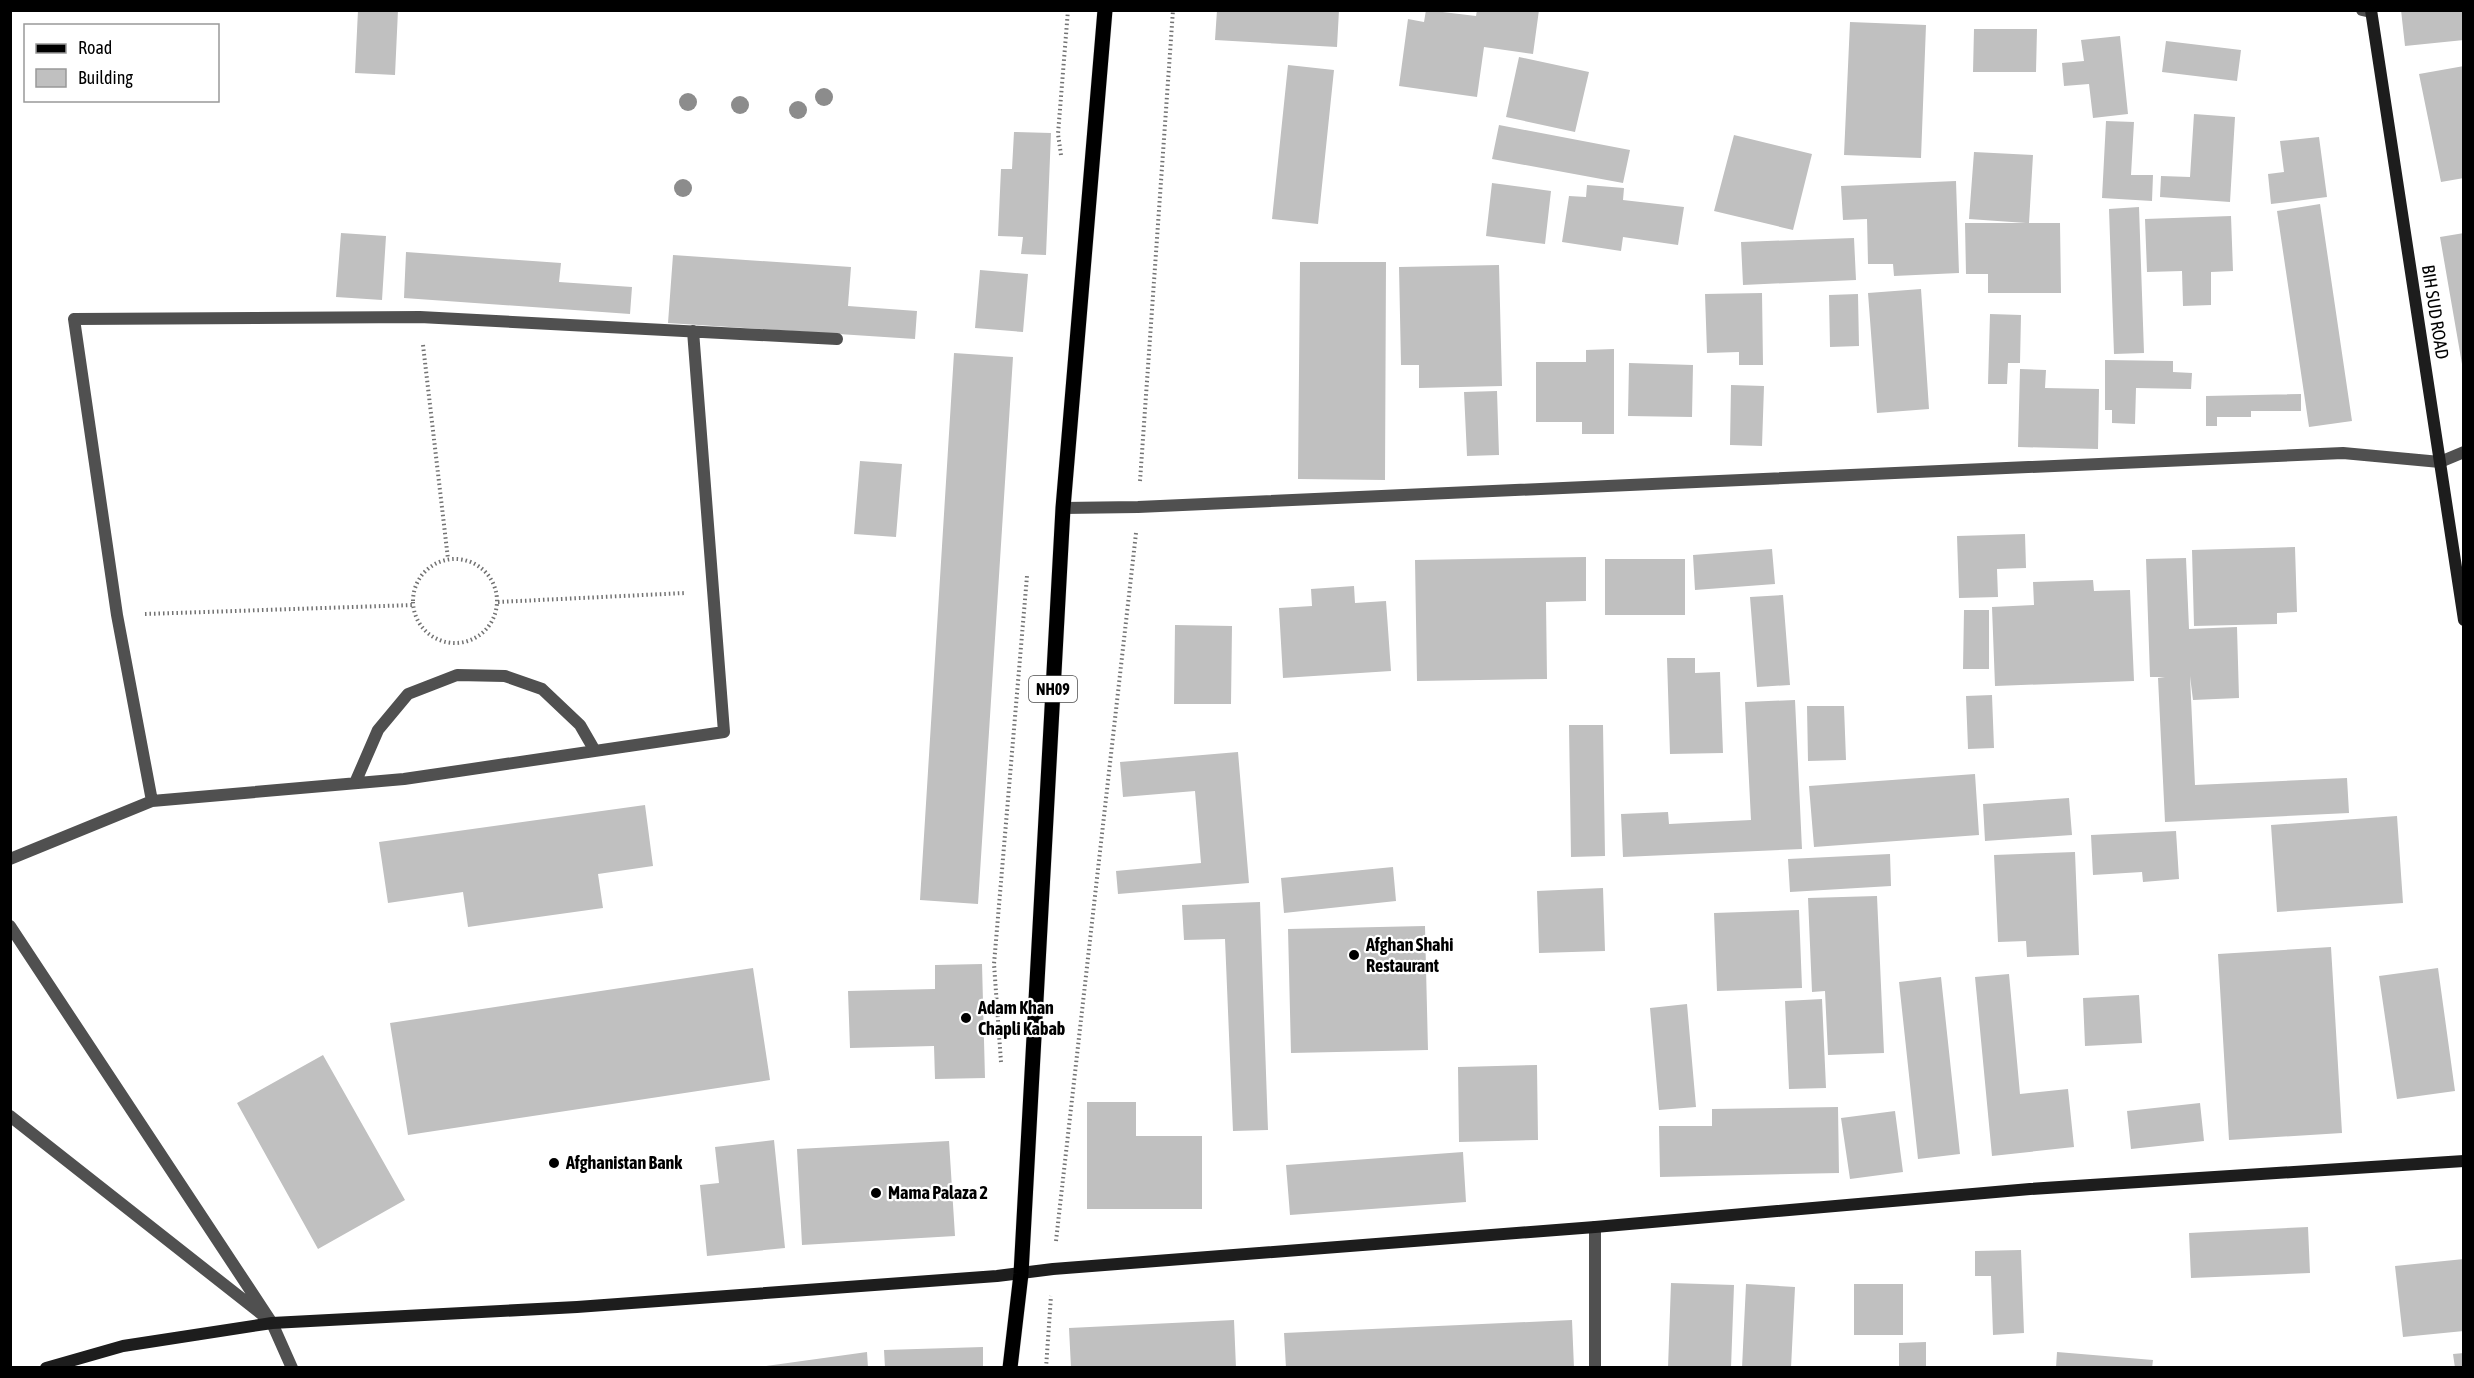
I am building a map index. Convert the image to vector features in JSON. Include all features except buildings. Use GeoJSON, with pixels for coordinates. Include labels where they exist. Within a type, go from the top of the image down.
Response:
{"type":"FeatureCollection","features":[{"type":"Feature","properties":{"kind":"main road","name":"NH09"},"geometry":{"type":"LineString","coordinates":[[1010,1368],[1021,1274],[1063,508],[1105,10]]}},
{"type":"Feature","properties":{"kind":"main road","name":"BIH SUD ROAD"},"geometry":{"type":"LineString","coordinates":[[2368,11],[2463,620]]}},
{"type":"Feature","properties":{"kind":"main road"},"geometry":{"type":"LineString","coordinates":[[46,1368],[123,1346],[272,1323],[589,1306],[1021,1274],[1053,1269],[1595,1227],[2030,1189],[2463,1161]]}},
{"type":"Feature","properties":{"kind":"street"},"geometry":{"type":"LineString","coordinates":[[152,801],[117,615],[74,319],[420,317],[837,339]]}},
{"type":"Feature","properties":{"kind":"street"},"geometry":{"type":"LineString","coordinates":[[10,858],[152,801],[404,779],[724,732],[693,331]]}},
{"type":"Feature","properties":{"kind":"street"},"geometry":{"type":"LineString","coordinates":[[1063,508],[1138,507],[2343,453],[2440,462],[2463,452]]}},
{"type":"Feature","properties":{"kind":"street"},"geometry":{"type":"LineString","coordinates":[[355,783],[378,730],[408,694],[457,675],[505,676],[543,689],[580,726],[595,751]]}},
{"type":"Feature","properties":{"kind":"street"},"geometry":{"type":"LineString","coordinates":[[10,926],[272,1323],[292,1368]]}},
{"type":"Feature","properties":{"kind":"street"},"geometry":{"type":"LineString","coordinates":[[10,1116],[272,1323]]}},
{"type":"Feature","properties":{"kind":"street"},"geometry":{"type":"LineString","coordinates":[[1595,1227],[1595,1368]]}},
{"type":"Feature","properties":{"kind":"path"},"geometry":{"type":"LineString","coordinates":[[1046,1368],[1053,1269],[1134,563],[1173,10]]}},
{"type":"Feature","properties":{"kind":"path"},"geometry":{"type":"LineString","coordinates":[[420,317],[448,559]]}},
{"type":"Feature","properties":{"kind":"path"},"geometry":{"type":"LineString","coordinates":[[448,559],[467,560],[483,569],[496,589],[498,602],[496,615],[485,631],[469,641],[456,643],[444,642],[432,637],[422,628],[413,605],[416,586],[426,570],[448,559]]}},
{"type":"Feature","properties":{"kind":"path"},"geometry":{"type":"LineString","coordinates":[[498,602],[713,591]]}},
{"type":"Feature","properties":{"kind":"path"},"geometry":{"type":"LineString","coordinates":[[117,615],[413,605]]}},
{"type":"Feature","properties":{"kind":"place","name":"Afghan Shahi Restaurant"},"geometry":{"type":"Point","coordinates":[1354,955]}},
{"type":"Feature","properties":{"kind":"place","name":"Adam Khan Chapli Kabab"},"geometry":{"type":"Point","coordinates":[966,1018]}},
{"type":"Feature","properties":{"kind":"place","name":"Afghanistan Bank"},"geometry":{"type":"Point","coordinates":[554,1163]}},
{"type":"Feature","properties":{"kind":"place","name":"Mama Palaza 2"},"geometry":{"type":"Point","coordinates":[876,1193]}}]}
